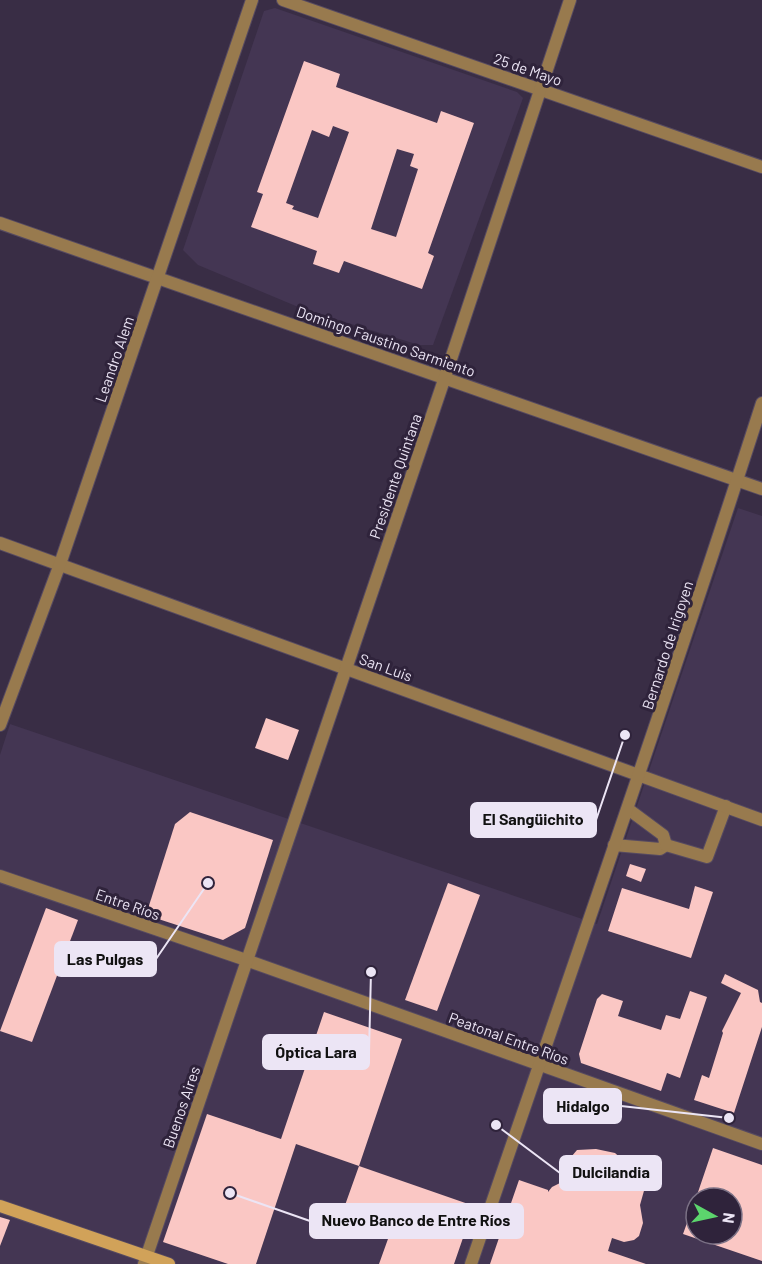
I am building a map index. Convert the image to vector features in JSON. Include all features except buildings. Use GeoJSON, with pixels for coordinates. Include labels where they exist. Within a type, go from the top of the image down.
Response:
{"type":"FeatureCollection","features":[{"type":"Feature","properties":{"kind":"street","name":"Leandro Alem"},"geometry":{"type":"LineString","coordinates":[[0,725],[60,564],[252,0]]}},
{"type":"Feature","properties":{"kind":"street","name":"25 de Mayo"},"geometry":{"type":"LineString","coordinates":[[283,0],[762,167]]}},
{"type":"Feature","properties":{"kind":"street","name":"Presidente Quintana"},"geometry":{"type":"LineString","coordinates":[[246,960],[445,377],[570,0]]}},
{"type":"Feature","properties":{"kind":"street","name":"Domingo Faustino Sarmiento"},"geometry":{"type":"LineString","coordinates":[[0,223],[762,489]]}},
{"type":"Feature","properties":{"kind":"street","name":"Bernardo de Irigoyen"},"geometry":{"type":"LineString","coordinates":[[471,1264],[640,775],[762,404]]}},
{"type":"Feature","properties":{"kind":"street","name":"San Luis"},"geometry":{"type":"LineString","coordinates":[[0,543],[762,820]]}},
{"type":"Feature","properties":{"kind":"street"},"geometry":{"type":"LineString","coordinates":[[666,845],[707,857],[726,806]]}},
{"type":"Feature","properties":{"kind":"street"},"geometry":{"type":"LineString","coordinates":[[628,809],[663,836],[666,845]]}},
{"type":"Feature","properties":{"kind":"street"},"geometry":{"type":"LineString","coordinates":[[614,845],[660,849],[666,845]]}},
{"type":"Feature","properties":{"kind":"street","name":"Entre Ríos"},"geometry":{"type":"LineString","coordinates":[[0,876],[246,960]]}},
{"type":"Feature","properties":{"kind":"street","name":"Peatonal Entre Ríos"},"geometry":{"type":"LineString","coordinates":[[246,960],[762,1144]]}},
{"type":"Feature","properties":{"kind":"street","name":"Buenos Aires"},"geometry":{"type":"LineString","coordinates":[[145,1260],[246,960]]}},
{"type":"Feature","properties":{"kind":"street"},"geometry":{"type":"LineString","coordinates":[[0,1206],[145,1260],[169,1264]]}},
{"type":"Feature","properties":{"kind":"shaded area"},"geometry":{"type":"Polygon","coordinates":[[[275,8],[517,92],[523,98],[433,345],[419,345],[303,309],[198,265],[183,250],[264,11],[275,8]]]}},
{"type":"Feature","properties":{"kind":"shaded area"},"geometry":{"type":"Polygon","coordinates":[[[738,508],[762,516],[762,1264],[0,1264],[0,755],[10,724],[597,924],[738,508]]]}},
{"type":"Feature","properties":{"kind":"place","name":"El Sangüichito"},"geometry":{"type":"Point","coordinates":[625,735]}},
{"type":"Feature","properties":{"kind":"place","name":"Las Pulgas"},"geometry":{"type":"Point","coordinates":[208,883]}},
{"type":"Feature","properties":{"kind":"place","name":"Óptica Lara"},"geometry":{"type":"Point","coordinates":[371,972]}},
{"type":"Feature","properties":{"kind":"place","name":"Hidalgo"},"geometry":{"type":"Point","coordinates":[729,1118]}},
{"type":"Feature","properties":{"kind":"place","name":"Dulcilandia"},"geometry":{"type":"Point","coordinates":[496,1125]}},
{"type":"Feature","properties":{"kind":"place","name":"Nuevo Banco de Entre Ríos"},"geometry":{"type":"Point","coordinates":[230,1193]}}]}
